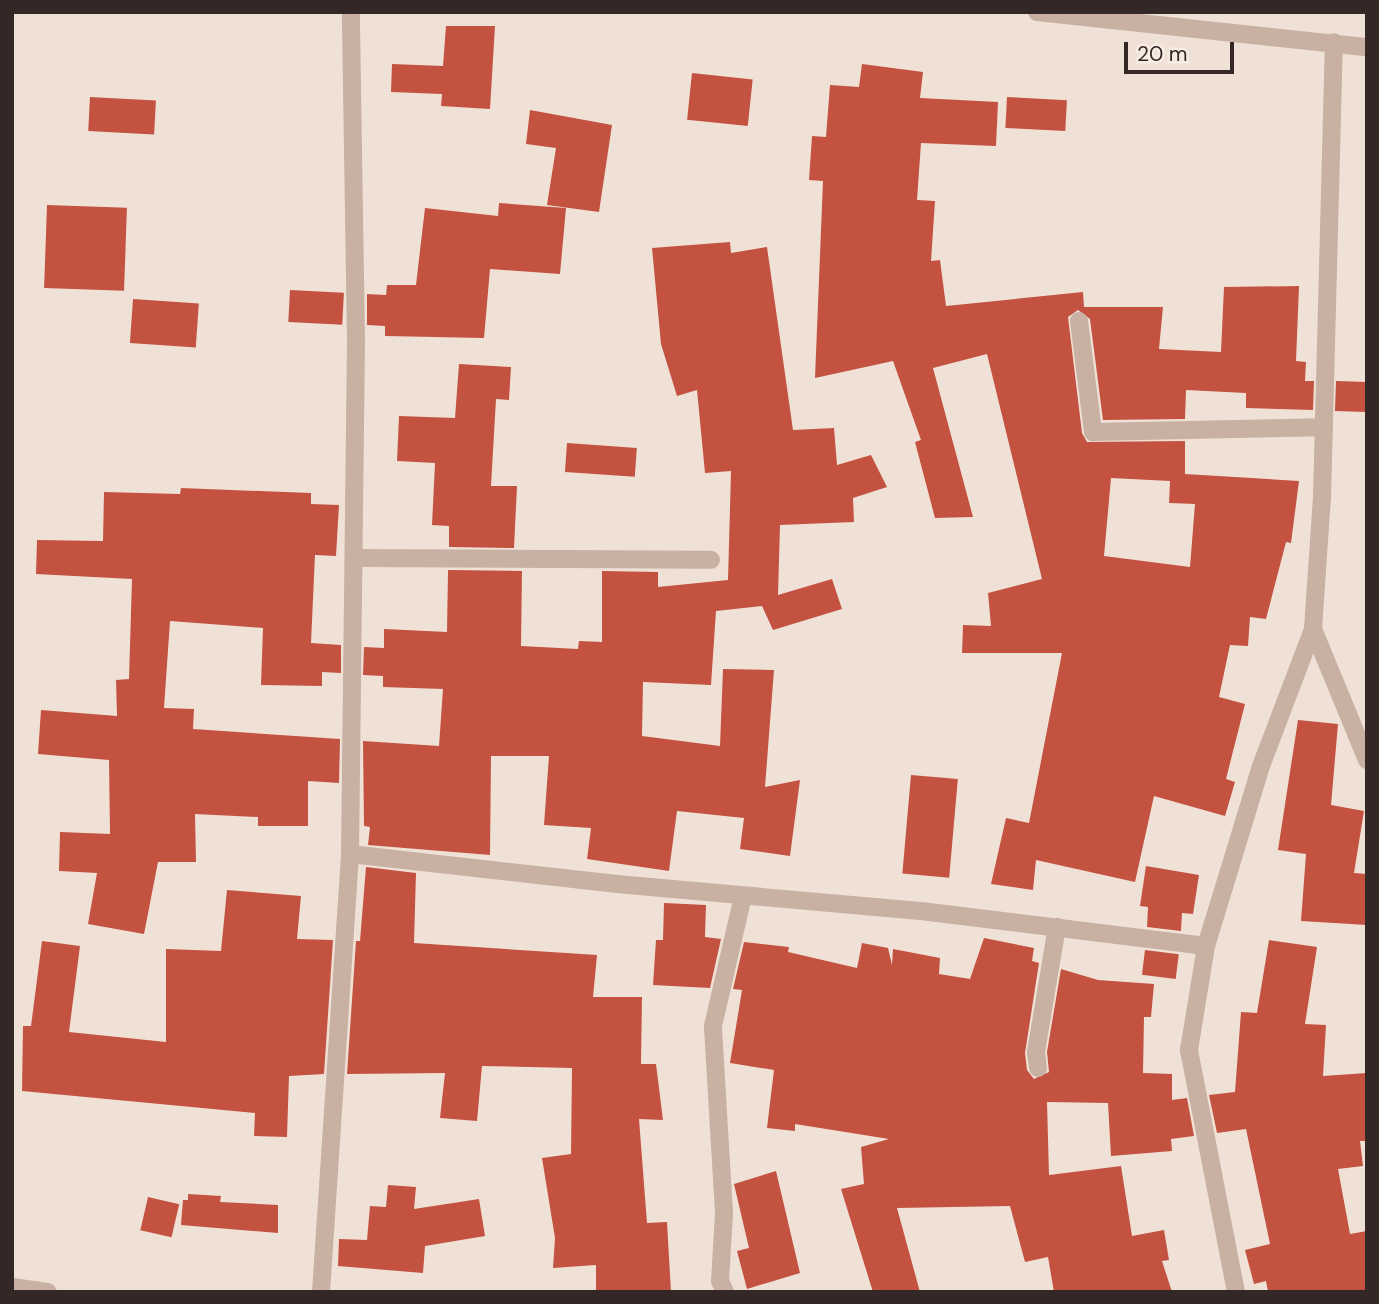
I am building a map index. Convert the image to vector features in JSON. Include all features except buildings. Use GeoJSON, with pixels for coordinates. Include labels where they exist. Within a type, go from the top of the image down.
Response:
{"type":"FeatureCollection","features":[{"type":"Feature","properties":{"kind":"street"},"geometry":{"type":"LineString","coordinates":[[321,1292],[350,853],[356,341],[351,12]]}},
{"type":"Feature","properties":{"kind":"street"},"geometry":{"type":"LineString","coordinates":[[1037,12],[1118,15],[1367,47]]}},
{"type":"Feature","properties":{"kind":"street"},"geometry":{"type":"LineString","coordinates":[[1236,1292],[1189,1050],[1206,946],[1261,766],[1313,629],[1324,427],[1334,41]]}},
{"type":"Feature","properties":{"kind":"street"},"geometry":{"type":"LineString","coordinates":[[1079,321],[1093,432],[1324,427]]}},
{"type":"Feature","properties":{"kind":"street"},"geometry":{"type":"LineString","coordinates":[[354,558],[711,560]]}},
{"type":"Feature","properties":{"kind":"street"},"geometry":{"type":"LineString","coordinates":[[1313,629],[1367,760]]}},
{"type":"Feature","properties":{"kind":"street"},"geometry":{"type":"LineString","coordinates":[[350,853],[1057,927],[1206,946]]}},
{"type":"Feature","properties":{"kind":"street"},"geometry":{"type":"LineString","coordinates":[[725,1292],[720,1281],[724,1213],[713,1026],[743,896]]}},
{"type":"Feature","properties":{"kind":"street"},"geometry":{"type":"LineString","coordinates":[[1038,1068],[1036,1052],[1057,927]]}},
{"type":"Feature","properties":{"kind":"street"},"geometry":{"type":"LineString","coordinates":[[12,1287],[48,1292]]}}]}
